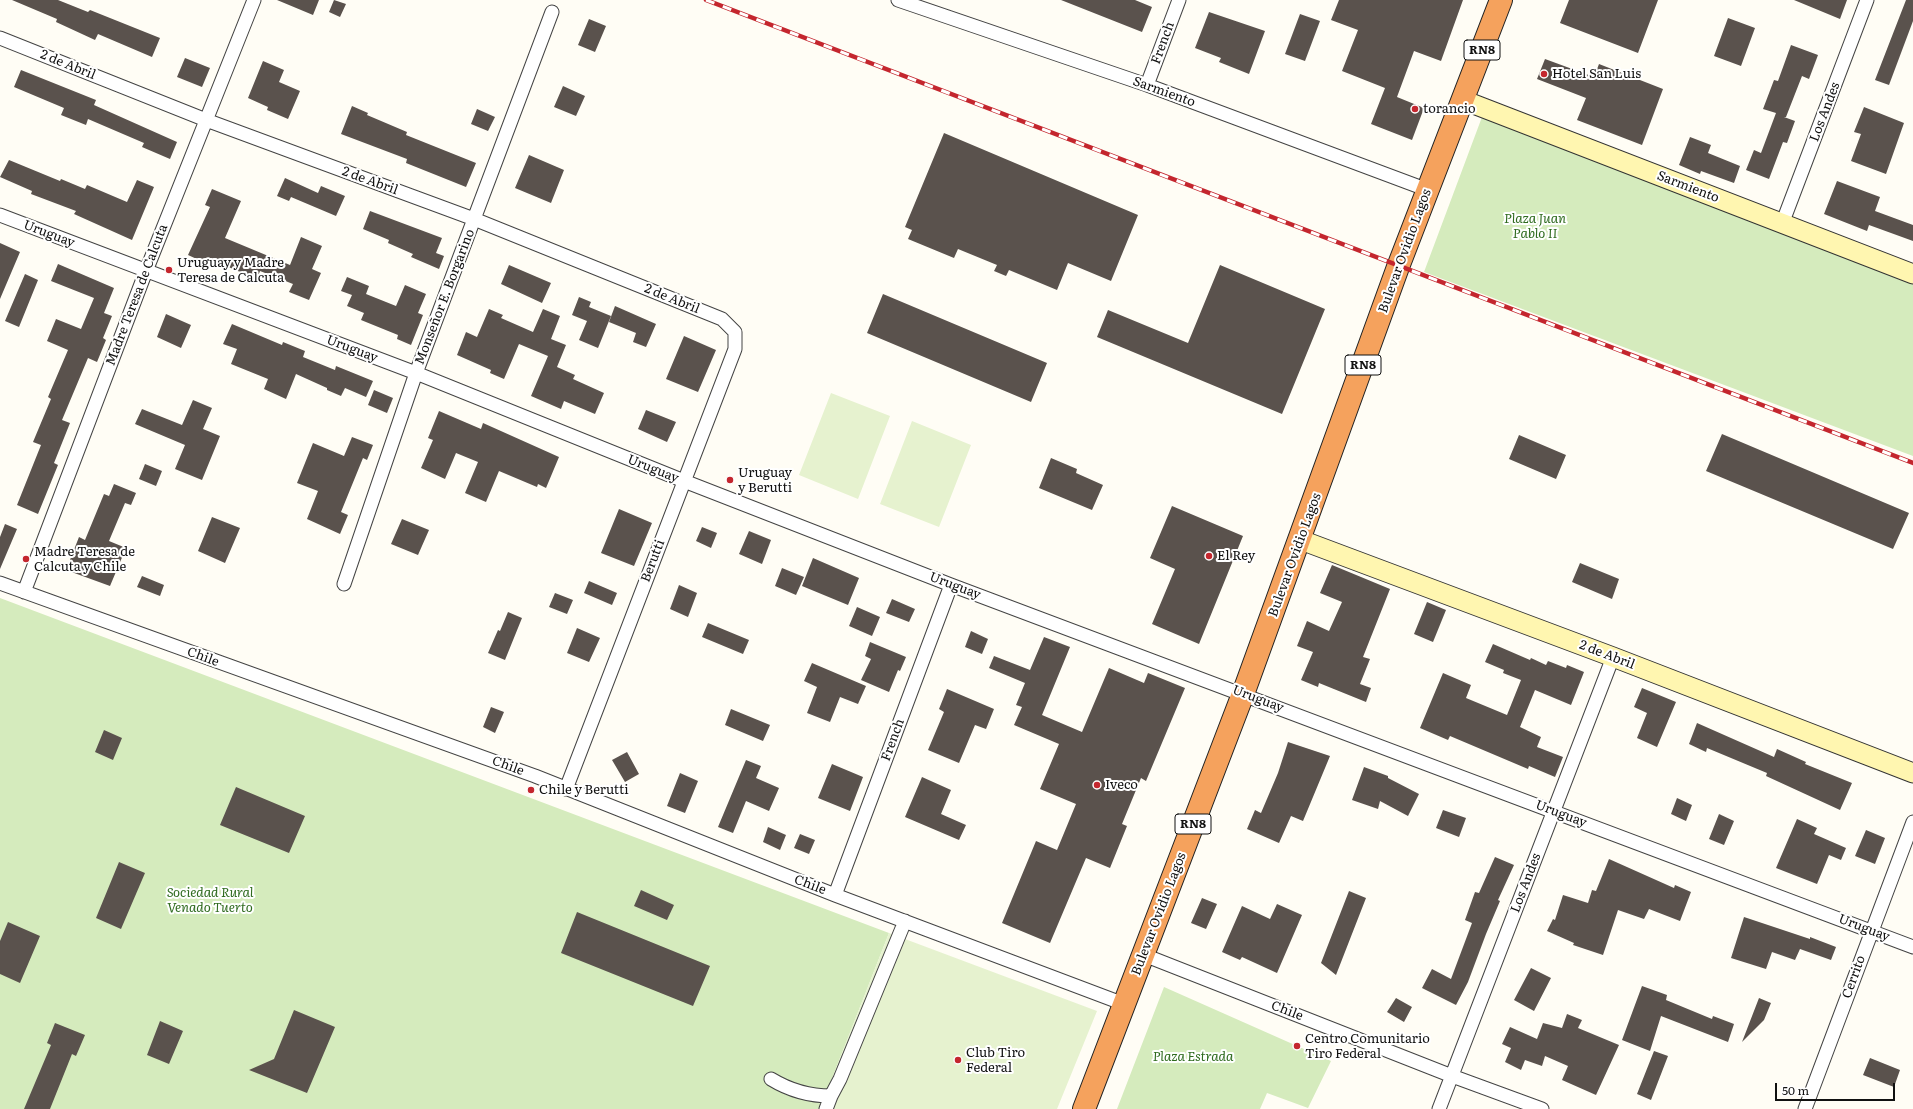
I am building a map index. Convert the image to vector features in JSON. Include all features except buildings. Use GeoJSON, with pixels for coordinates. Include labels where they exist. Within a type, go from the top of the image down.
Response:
{"type":"FeatureCollection","features":[{"type":"Feature","properties":{"kind":"highway","name":"Bulevar Ovidio Lagos"},"geometry":{"type":"LineString","coordinates":[[1084,1109],[1301,540],[1398,267],[1501,0]]}},
{"type":"Feature","properties":{"kind":"main road","name":"Sarmiento"},"geometry":{"type":"LineString","coordinates":[[1463,100],[1913,274]]}},
{"type":"Feature","properties":{"kind":"main road","name":"2 de Abril"},"geometry":{"type":"LineString","coordinates":[[1301,540],[1613,657],[1913,774]]}},
{"type":"Feature","properties":{"kind":"street","name":"Madre Teresa de Calcuta"},"geometry":{"type":"LineString","coordinates":[[24,592],[146,271],[254,0]]}},
{"type":"Feature","properties":{"kind":"street","name":"Sarmiento"},"geometry":{"type":"LineString","coordinates":[[898,0],[1147,85],[1428,190]]}},
{"type":"Feature","properties":{"kind":"street","name":"French"},"geometry":{"type":"LineString","coordinates":[[1147,85],[1179,0]]}},
{"type":"Feature","properties":{"kind":"street","name":"Los Andes"},"geometry":{"type":"LineString","coordinates":[[1782,224],[1867,0]]}},
{"type":"Feature","properties":{"kind":"street","name":"Monseñor E. Borgarino"},"geometry":{"type":"LineString","coordinates":[[344,584],[416,373],[552,12]]}},
{"type":"Feature","properties":{"kind":"street","name":"2 de Abril"},"geometry":{"type":"LineString","coordinates":[[0,38],[206,120],[474,219],[722,319],[735,332]]}},
{"type":"Feature","properties":{"kind":"street","name":"Uruguay"},"geometry":{"type":"LineString","coordinates":[[0,215],[416,373],[684,481],[951,585],[1913,947]]}},
{"type":"Feature","properties":{"kind":"street","name":"Berutti"},"geometry":{"type":"LineString","coordinates":[[566,789],[735,349],[735,332]]}},
{"type":"Feature","properties":{"kind":"street","name":"Chile"},"geometry":{"type":"LineString","coordinates":[[0,583],[535,776],[835,895],[1124,1004]]}},
{"type":"Feature","properties":{"kind":"street","name":"French"},"geometry":{"type":"LineString","coordinates":[[835,895],[951,585]]}},
{"type":"Feature","properties":{"kind":"street","name":"Los Andes"},"geometry":{"type":"LineString","coordinates":[[1439,1109],[1613,657]]}},
{"type":"Feature","properties":{"kind":"street","name":"Cerrito"},"geometry":{"type":"LineString","coordinates":[[1805,1109],[1913,822]]}},
{"type":"Feature","properties":{"kind":"street"},"geometry":{"type":"LineString","coordinates":[[826,1109],[840,1079],[905,921]]}},
{"type":"Feature","properties":{"kind":"street","name":"Chile"},"geometry":{"type":"LineString","coordinates":[[1144,955],[1452,1076],[1542,1109]]}},
{"type":"Feature","properties":{"kind":"street"},"geometry":{"type":"LineString","coordinates":[[771,1079],[782,1085],[816,1096],[831,1096]]}},
{"type":"Feature","properties":{"kind":"green space","name":"Plaza Juan Pablo II"},"geometry":{"type":"Polygon","coordinates":[[[1482,117],[1913,283],[1913,456],[1424,272],[1482,117]]]}},
{"type":"Feature","properties":{"kind":"green space"},"geometry":{"type":"Polygon","coordinates":[[[831,393],[890,416],[858,499],[799,475],[831,393]]]}},
{"type":"Feature","properties":{"kind":"green space"},"geometry":{"type":"Polygon","coordinates":[[[912,421],[971,445],[939,527],[880,504],[912,421]]]}},
{"type":"Feature","properties":{"kind":"green space","name":"Sociedad Rural Venado Tuerto"},"geometry":{"type":"Polygon","coordinates":[[[0,598],[889,933],[820,1109],[0,1109],[0,598]]]}},
{"type":"Feature","properties":{"kind":"green space","name":"Club Tiro Federal"},"geometry":{"type":"Polygon","coordinates":[[[889,933],[1097,1011],[1057,1109],[820,1109],[889,933]]]}},
{"type":"Feature","properties":{"kind":"green space","name":"Plaza Estrada"},"geometry":{"type":"Polygon","coordinates":[[[1164,987],[1331,1061],[1308,1108],[1267,1093],[1260,1109],[1117,1109],[1164,987]]]}},
{"type":"Feature","properties":{"kind":"railway"},"geometry":{"type":"LineString","coordinates":[[706,0],[1913,463]]}},
{"type":"Feature","properties":{"kind":"place","name":"Hotel San Luis"},"geometry":{"type":"Point","coordinates":[1544,74]}},
{"type":"Feature","properties":{"kind":"place","name":"torancio"},"geometry":{"type":"Point","coordinates":[1415,109]}},
{"type":"Feature","properties":{"kind":"place","name":"Uruguay y Madre Teresa de Calcuta"},"geometry":{"type":"Point","coordinates":[169,270]}},
{"type":"Feature","properties":{"kind":"place","name":"Uruguay y Berutti"},"geometry":{"type":"Point","coordinates":[730,480]}},
{"type":"Feature","properties":{"kind":"place","name":"El Rey"},"geometry":{"type":"Point","coordinates":[1209,556]}},
{"type":"Feature","properties":{"kind":"place","name":"Madre Teresa de Calcuta y Chile"},"geometry":{"type":"Point","coordinates":[26,559]}},
{"type":"Feature","properties":{"kind":"place","name":"Iveco"},"geometry":{"type":"Point","coordinates":[1097,785]}},
{"type":"Feature","properties":{"kind":"place","name":"Chile y Berutti"},"geometry":{"type":"Point","coordinates":[531,790]}},
{"type":"Feature","properties":{"kind":"place","name":"Centro Comunitario Tiro Federal"},"geometry":{"type":"Point","coordinates":[1297,1046]}},
{"type":"Feature","properties":{"kind":"place","name":"Club Tiro Federal"},"geometry":{"type":"Point","coordinates":[958,1060]}}]}
